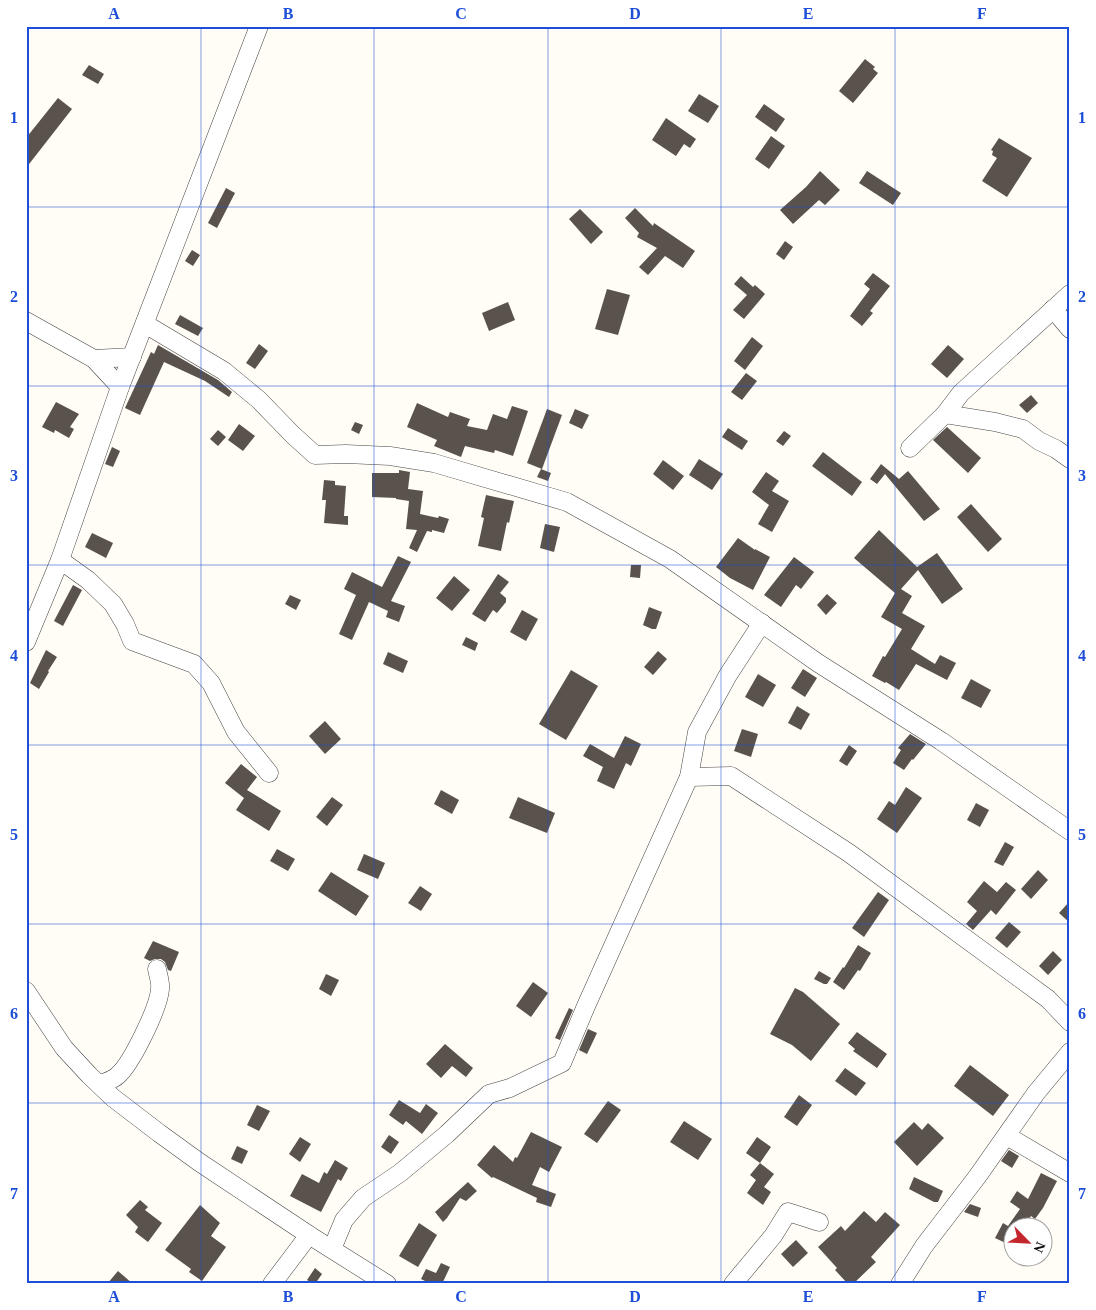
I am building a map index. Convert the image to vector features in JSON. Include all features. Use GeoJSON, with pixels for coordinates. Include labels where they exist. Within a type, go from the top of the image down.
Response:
{"type":"FeatureCollection","features":[{"type":"Feature","properties":{"kind":"street"},"geometry":{"type":"LineString","coordinates":[[26,642],[60,560],[120,388],[259,26]]}},
{"type":"Feature","properties":{"kind":"street"},"geometry":{"type":"LineString","coordinates":[[910,448],[945,414],[961,393],[1070,294]]}},
{"type":"Feature","properties":{"kind":"street"},"geometry":{"type":"LineString","coordinates":[[1053,309],[1070,329]]}},
{"type":"Feature","properties":{"kind":"street"},"geometry":{"type":"LineString","coordinates":[[26,321],[94,359],[120,388]]}},
{"type":"Feature","properties":{"kind":"street"},"geometry":{"type":"LineString","coordinates":[[145,324],[224,371],[259,400],[315,455],[390,456],[434,463],[567,502],[670,558],[818,663],[941,741],[1070,831]]}},
{"type":"Feature","properties":{"kind":"street"},"geometry":{"type":"LineString","coordinates":[[94,359],[132,357]]}},
{"type":"Feature","properties":{"kind":"street"},"geometry":{"type":"LineString","coordinates":[[945,414],[1023,428],[1039,441],[1056,449],[1070,460]]}},
{"type":"Feature","properties":{"kind":"street"},"geometry":{"type":"LineString","coordinates":[[60,560],[88,580],[113,604],[125,624],[132,641],[194,664],[212,684],[236,732],[269,773]]}},
{"type":"Feature","properties":{"kind":"street"},"geometry":{"type":"LineString","coordinates":[[332,1249],[344,1220],[363,1198],[400,1173],[489,1094],[510,1088],[562,1063],[689,777],[697,732],[728,675],[762,623]]}},
{"type":"Feature","properties":{"kind":"street"},"geometry":{"type":"LineString","coordinates":[[689,777],[731,776],[849,853],[1048,998],[1070,1022]]}},
{"type":"Feature","properties":{"kind":"street"},"geometry":{"type":"LineString","coordinates":[[100,1085],[117,1076],[131,1058],[144,1033],[155,1007],[160,988],[157,970]]}},
{"type":"Feature","properties":{"kind":"street"},"geometry":{"type":"LineString","coordinates":[[26,991],[64,1048],[112,1096],[199,1162],[387,1284]]}},
{"type":"Feature","properties":{"kind":"street"},"geometry":{"type":"LineString","coordinates":[[900,1284],[924,1246],[977,1177],[1036,1093],[1070,1052]]}},
{"type":"Feature","properties":{"kind":"street"},"geometry":{"type":"LineString","coordinates":[[1007,1136],[1070,1173]]}},
{"type":"Feature","properties":{"kind":"street"},"geometry":{"type":"LineString","coordinates":[[733,1284],[773,1236],[788,1212],[819,1222]]}},
{"type":"Feature","properties":{"kind":"street"},"geometry":{"type":"LineString","coordinates":[[272,1284],[309,1235]]}},
{"type":"Feature","properties":{"kind":"building"},"geometry":{"type":"Polygon","coordinates":[[[865,59],[875,67],[873,69],[878,73],[853,103],[839,91],[865,59]]]}},
{"type":"Feature","properties":{"kind":"building"},"geometry":{"type":"Polygon","coordinates":[[[89,65],[104,74],[98,84],[82,75],[89,65]]]}},
{"type":"Feature","properties":{"kind":"building"},"geometry":{"type":"Polygon","coordinates":[[[699,94],[719,106],[708,123],[688,111],[699,94]]]}},
{"type":"Feature","properties":{"kind":"building"},"geometry":{"type":"Polygon","coordinates":[[[58,98],[72,109],[26,168],[26,138],[58,98]]]}},
{"type":"Feature","properties":{"kind":"building"},"geometry":{"type":"Polygon","coordinates":[[[764,104],[785,119],[776,132],[755,117],[764,104]]]}},
{"type":"Feature","properties":{"kind":"building"},"geometry":{"type":"Polygon","coordinates":[[[666,118],[696,139],[690,148],[684,144],[676,156],[652,140],[666,118]]]}},
{"type":"Feature","properties":{"kind":"building"},"geometry":{"type":"Polygon","coordinates":[[[771,136],[785,146],[769,169],[755,159],[771,136]]]}},
{"type":"Feature","properties":{"kind":"building"},"geometry":{"type":"Polygon","coordinates":[[[999,138],[1032,158],[1007,197],[982,181],[997,158],[992,155],[993,151],[991,150],[999,138]]]}},
{"type":"Feature","properties":{"kind":"building"},"geometry":{"type":"Polygon","coordinates":[[[820,171],[840,190],[825,205],[819,200],[793,224],[780,210],[806,187],[820,171]]]}},
{"type":"Feature","properties":{"kind":"building"},"geometry":{"type":"Polygon","coordinates":[[[867,171],[901,193],[893,205],[859,183],[867,171]]]}},
{"type":"Feature","properties":{"kind":"building"},"geometry":{"type":"Polygon","coordinates":[[[226,188],[235,193],[217,228],[208,223],[226,188]]]}},
{"type":"Feature","properties":{"kind":"building"},"geometry":{"type":"Polygon","coordinates":[[[635,208],[653,226],[654,223],[695,251],[683,268],[665,256],[648,275],[639,267],[657,248],[637,237],[639,233],[625,218],[635,208]]]}},
{"type":"Feature","properties":{"kind":"building"},"geometry":{"type":"Polygon","coordinates":[[[580,209],[603,232],[591,244],[569,219],[580,209]]]}},
{"type":"Feature","properties":{"kind":"building"},"geometry":{"type":"Polygon","coordinates":[[[785,241],[793,247],[784,260],[776,254],[785,241]]]}},
{"type":"Feature","properties":{"kind":"building"},"geometry":{"type":"Polygon","coordinates":[[[192,250],[200,255],[193,266],[185,261],[192,250]]]}},
{"type":"Feature","properties":{"kind":"building"},"geometry":{"type":"Polygon","coordinates":[[[873,273],[890,286],[870,311],[873,313],[862,326],[850,316],[870,289],[864,284],[873,273]]]}},
{"type":"Feature","properties":{"kind":"building"},"geometry":{"type":"Polygon","coordinates":[[[741,276],[753,287],[755,285],[765,294],[744,319],[733,310],[747,295],[734,284],[741,276]]]}},
{"type":"Feature","properties":{"kind":"building"},"geometry":{"type":"Polygon","coordinates":[[[607,289],[630,295],[618,335],[595,329],[607,289]]]}},
{"type":"Feature","properties":{"kind":"building"},"geometry":{"type":"Polygon","coordinates":[[[508,302],[515,320],[489,331],[482,313],[508,302]]]}},
{"type":"Feature","properties":{"kind":"building"},"geometry":{"type":"Polygon","coordinates":[[[180,315],[203,328],[198,336],[175,324],[180,315]]]}},
{"type":"Feature","properties":{"kind":"building"},"geometry":{"type":"Polygon","coordinates":[[[752,337],[763,346],[745,370],[734,361],[752,337]]]}},
{"type":"Feature","properties":{"kind":"building"},"geometry":{"type":"Polygon","coordinates":[[[259,344],[268,351],[255,369],[246,363],[259,344]]]}},
{"type":"Feature","properties":{"kind":"building"},"geometry":{"type":"Polygon","coordinates":[[[158,345],[218,380],[232,392],[229,397],[205,381],[164,362],[140,415],[125,408],[151,352],[154,354],[158,345]]]}},
{"type":"Feature","properties":{"kind":"building"},"geometry":{"type":"Polygon","coordinates":[[[948,345],[964,359],[947,378],[931,364],[948,345]]]}},
{"type":"Feature","properties":{"kind":"building"},"geometry":{"type":"Polygon","coordinates":[[[746,373],[757,381],[742,400],[731,392],[746,373]]]}},
{"type":"Feature","properties":{"kind":"building"},"geometry":{"type":"Polygon","coordinates":[[[1031,395],[1038,403],[1027,413],[1019,405],[1031,395]]]}},
{"type":"Feature","properties":{"kind":"building"},"geometry":{"type":"Polygon","coordinates":[[[56,402],[79,414],[70,427],[74,429],[69,438],[55,430],[54,433],[42,427],[56,402]]]}},
{"type":"Feature","properties":{"kind":"building"},"geometry":{"type":"Polygon","coordinates":[[[417,403],[448,417],[450,412],[470,419],[467,426],[487,430],[493,414],[507,419],[512,406],[528,411],[513,456],[495,450],[494,453],[465,446],[461,457],[434,446],[437,440],[407,427],[417,403]]]}},
{"type":"Feature","properties":{"kind":"building"},"geometry":{"type":"Polygon","coordinates":[[[547,409],[562,415],[542,469],[527,463],[547,409]]]}},
{"type":"Feature","properties":{"kind":"building"},"geometry":{"type":"Polygon","coordinates":[[[575,409],[589,415],[582,429],[569,423],[575,409]]]}},
{"type":"Feature","properties":{"kind":"building"},"geometry":{"type":"Polygon","coordinates":[[[355,422],[363,425],[359,434],[351,430],[355,422]]]}},
{"type":"Feature","properties":{"kind":"building"},"geometry":{"type":"Polygon","coordinates":[[[239,424],[255,436],[243,451],[228,440],[239,424]]]}},
{"type":"Feature","properties":{"kind":"building"},"geometry":{"type":"Polygon","coordinates":[[[947,427],[981,458],[968,473],[933,440],[947,427]]]}},
{"type":"Feature","properties":{"kind":"building"},"geometry":{"type":"Polygon","coordinates":[[[728,428],[748,441],[742,450],[722,437],[728,428]]]}},
{"type":"Feature","properties":{"kind":"building"},"geometry":{"type":"Polygon","coordinates":[[[218,430],[226,437],[218,446],[210,439],[218,430]]]}},
{"type":"Feature","properties":{"kind":"building"},"geometry":{"type":"Polygon","coordinates":[[[784,431],[791,436],[783,446],[776,441],[784,431]]]}},
{"type":"Feature","properties":{"kind":"building"},"geometry":{"type":"Polygon","coordinates":[[[112,447],[120,451],[113,467],[105,464],[112,447]]]}},
{"type":"Feature","properties":{"kind":"building"},"geometry":{"type":"Polygon","coordinates":[[[823,452],[862,482],[852,496],[812,466],[823,452]]]}},
{"type":"Feature","properties":{"kind":"building"},"geometry":{"type":"Polygon","coordinates":[[[699,459],[723,474],[712,490],[689,475],[699,459]]]}},
{"type":"Feature","properties":{"kind":"building"},"geometry":{"type":"Polygon","coordinates":[[[663,460],[684,476],[673,490],[653,474],[663,460]]]}},
{"type":"Feature","properties":{"kind":"building"},"geometry":{"type":"Polygon","coordinates":[[[881,464],[899,479],[908,471],[940,509],[924,521],[885,474],[877,484],[870,479],[881,464]]]}},
{"type":"Feature","properties":{"kind":"building"},"geometry":{"type":"Polygon","coordinates":[[[541,469],[551,473],[548,481],[537,477],[541,469]]]}},
{"type":"Feature","properties":{"kind":"building"},"geometry":{"type":"Polygon","coordinates":[[[399,470],[410,472],[408,489],[423,491],[420,514],[449,519],[444,533],[432,530],[432,532],[427,531],[417,552],[409,548],[417,530],[406,529],[409,501],[396,498],[372,497],[372,473],[399,473],[399,470]]]}},
{"type":"Feature","properties":{"kind":"building"},"geometry":{"type":"Polygon","coordinates":[[[766,472],[779,481],[772,491],[789,501],[772,532],[758,524],[769,505],[752,492],[766,472]]]}},
{"type":"Feature","properties":{"kind":"building"},"geometry":{"type":"Polygon","coordinates":[[[324,480],[335,481],[335,485],[346,486],[344,516],[348,516],[348,525],[324,523],[326,500],[322,500],[324,480]]]}},
{"type":"Feature","properties":{"kind":"building"},"geometry":{"type":"Polygon","coordinates":[[[486,495],[514,501],[501,551],[478,546],[484,518],[481,517],[486,495]]]}},
{"type":"Feature","properties":{"kind":"building"},"geometry":{"type":"Polygon","coordinates":[[[971,504],[1002,539],[988,552],[957,517],[971,504]]]}},
{"type":"Feature","properties":{"kind":"building"},"geometry":{"type":"Polygon","coordinates":[[[545,524],[560,527],[554,552],[540,548],[545,524]]]}},
{"type":"Feature","properties":{"kind":"building"},"geometry":{"type":"Polygon","coordinates":[[[879,530],[917,567],[937,553],[963,589],[942,604],[918,570],[901,589],[912,596],[902,613],[925,626],[911,649],[935,664],[940,655],[956,663],[947,680],[916,664],[899,690],[872,676],[902,629],[881,617],[895,593],[854,558],[879,530]]]}},
{"type":"Feature","properties":{"kind":"building"},"geometry":{"type":"Polygon","coordinates":[[[92,533],[113,543],[106,558],[85,547],[92,533]]]}},
{"type":"Feature","properties":{"kind":"building"},"geometry":{"type":"Polygon","coordinates":[[[738,538],[755,550],[770,557],[753,590],[730,578],[716,567],[738,538]]]}},
{"type":"Feature","properties":{"kind":"building"},"geometry":{"type":"Polygon","coordinates":[[[398,556],[411,562],[391,601],[405,606],[399,622],[386,617],[388,611],[369,602],[352,640],[339,634],[356,595],[344,589],[352,572],[382,587],[398,556]]]}},
{"type":"Feature","properties":{"kind":"building"},"geometry":{"type":"Polygon","coordinates":[[[794,557],[814,572],[801,589],[796,585],[781,607],[764,595],[794,557]]]}},
{"type":"Feature","properties":{"kind":"building"},"geometry":{"type":"Polygon","coordinates":[[[631,565],[641,565],[640,578],[630,577],[631,565]]]}},
{"type":"Feature","properties":{"kind":"building"},"geometry":{"type":"Polygon","coordinates":[[[498,574],[509,582],[500,593],[506,598],[506,602],[497,613],[493,610],[485,622],[472,614],[498,574]]]}},
{"type":"Feature","properties":{"kind":"building"},"geometry":{"type":"Polygon","coordinates":[[[454,576],[470,590],[452,611],[436,598],[454,576]]]}},
{"type":"Feature","properties":{"kind":"building"},"geometry":{"type":"Polygon","coordinates":[[[73,585],[82,590],[63,626],[54,621],[73,585]]]}},
{"type":"Feature","properties":{"kind":"building"},"geometry":{"type":"Polygon","coordinates":[[[827,594],[837,603],[826,615],[817,605],[827,594]]]}},
{"type":"Feature","properties":{"kind":"building"},"geometry":{"type":"Polygon","coordinates":[[[290,595],[301,600],[296,610],[285,604],[290,595]]]}},
{"type":"Feature","properties":{"kind":"building"},"geometry":{"type":"Polygon","coordinates":[[[649,607],[662,612],[656,629],[643,625],[649,607]]]}},
{"type":"Feature","properties":{"kind":"building"},"geometry":{"type":"Polygon","coordinates":[[[522,610],[538,619],[526,641],[510,632],[522,610]]]}},
{"type":"Feature","properties":{"kind":"building"},"geometry":{"type":"Polygon","coordinates":[[[466,637],[478,643],[475,651],[462,645],[466,637]]]}},
{"type":"Feature","properties":{"kind":"building"},"geometry":{"type":"Polygon","coordinates":[[[46,650],[57,657],[39,689],[30,683],[46,650]]]}},
{"type":"Feature","properties":{"kind":"building"},"geometry":{"type":"Polygon","coordinates":[[[658,651],[667,659],[653,675],[644,667],[658,651]]]}},
{"type":"Feature","properties":{"kind":"building"},"geometry":{"type":"Polygon","coordinates":[[[388,652],[408,661],[403,673],[383,664],[388,652]]]}},
{"type":"Feature","properties":{"kind":"building"},"geometry":{"type":"Polygon","coordinates":[[[803,669],[817,678],[805,697],[791,688],[803,669]]]}},
{"type":"Feature","properties":{"kind":"building"},"geometry":{"type":"Polygon","coordinates":[[[571,670],[598,686],[566,740],[539,724],[571,670]]]}},
{"type":"Feature","properties":{"kind":"building"},"geometry":{"type":"Polygon","coordinates":[[[758,674],[776,685],[763,707],[745,697],[758,674]]]}},
{"type":"Feature","properties":{"kind":"building"},"geometry":{"type":"Polygon","coordinates":[[[971,679],[991,690],[981,708],[961,698],[971,679]]]}},
{"type":"Feature","properties":{"kind":"building"},"geometry":{"type":"Polygon","coordinates":[[[797,706],[810,714],[801,730],[788,723],[797,706]]]}},
{"type":"Feature","properties":{"kind":"building"},"geometry":{"type":"Polygon","coordinates":[[[325,721],[341,739],[325,754],[309,736],[325,721]]]}},
{"type":"Feature","properties":{"kind":"building"},"geometry":{"type":"Polygon","coordinates":[[[742,729],[758,734],[751,757],[734,751],[742,729]]]}},
{"type":"Feature","properties":{"kind":"building"},"geometry":{"type":"Polygon","coordinates":[[[910,734],[926,744],[904,770],[893,763],[901,750],[898,748],[910,734]]]}},
{"type":"Feature","properties":{"kind":"building"},"geometry":{"type":"Polygon","coordinates":[[[625,736],[641,744],[631,766],[626,763],[614,789],[597,781],[603,767],[583,756],[590,744],[614,758],[625,736]]]}},
{"type":"Feature","properties":{"kind":"building"},"geometry":{"type":"Polygon","coordinates":[[[849,745],[857,751],[847,766],[839,761],[849,745]]]}},
{"type":"Feature","properties":{"kind":"building"},"geometry":{"type":"Polygon","coordinates":[[[241,764],[257,777],[247,790],[281,811],[269,831],[236,810],[244,798],[225,783],[241,764]]]}},
{"type":"Feature","properties":{"kind":"building"},"geometry":{"type":"Polygon","coordinates":[[[906,787],[922,798],[897,833],[877,819],[889,801],[895,805],[906,787]]]}},
{"type":"Feature","properties":{"kind":"building"},"geometry":{"type":"Polygon","coordinates":[[[441,790],[459,800],[452,814],[434,804],[441,790]]]}},
{"type":"Feature","properties":{"kind":"building"},"geometry":{"type":"Polygon","coordinates":[[[332,797],[343,805],[327,826],[316,817],[332,797]]]}},
{"type":"Feature","properties":{"kind":"building"},"geometry":{"type":"Polygon","coordinates":[[[518,797],[555,813],[547,833],[509,818],[518,797]]]}},
{"type":"Feature","properties":{"kind":"building"},"geometry":{"type":"Polygon","coordinates":[[[976,803],[989,810],[980,827],[967,820],[976,803]]]}},
{"type":"Feature","properties":{"kind":"building"},"geometry":{"type":"Polygon","coordinates":[[[1005,842],[1014,847],[1003,866],[994,862],[1005,842]]]}},
{"type":"Feature","properties":{"kind":"building"},"geometry":{"type":"Polygon","coordinates":[[[277,849],[295,859],[288,871],[270,861],[277,849]]]}},
{"type":"Feature","properties":{"kind":"building"},"geometry":{"type":"Polygon","coordinates":[[[364,854],[385,863],[378,879],[357,870],[364,854]]]}},
{"type":"Feature","properties":{"kind":"building"},"geometry":{"type":"Polygon","coordinates":[[[1038,870],[1048,880],[1031,899],[1021,889],[1038,870]]]}},
{"type":"Feature","properties":{"kind":"building"},"geometry":{"type":"Polygon","coordinates":[[[331,872],[369,896],[356,916],[318,891],[331,872]]]}},
{"type":"Feature","properties":{"kind":"building"},"geometry":{"type":"Polygon","coordinates":[[[984,881],[997,892],[1006,882],[1016,890],[996,915],[991,910],[973,930],[966,924],[977,911],[967,902],[984,881]]]}},
{"type":"Feature","properties":{"kind":"building"},"geometry":{"type":"Polygon","coordinates":[[[420,886],[432,894],[421,911],[408,903],[420,886]]]}},
{"type":"Feature","properties":{"kind":"building"},"geometry":{"type":"Polygon","coordinates":[[[878,892],[889,900],[864,937],[852,928],[878,892]]]}},
{"type":"Feature","properties":{"kind":"building"},"geometry":{"type":"Polygon","coordinates":[[[1070,901],[1070,923],[1059,913],[1070,901]]]}},
{"type":"Feature","properties":{"kind":"building"},"geometry":{"type":"Polygon","coordinates":[[[1009,922],[1021,932],[1007,948],[995,938],[1009,922]]]}},
{"type":"Feature","properties":{"kind":"building"},"geometry":{"type":"Polygon","coordinates":[[[153,941],[179,952],[171,971],[168,970],[165,962],[161,959],[150,961],[144,958],[153,941]]]}},
{"type":"Feature","properties":{"kind":"building"},"geometry":{"type":"Polygon","coordinates":[[[858,945],[871,953],[860,971],[858,970],[844,990],[833,982],[858,945]]]}},
{"type":"Feature","properties":{"kind":"building"},"geometry":{"type":"Polygon","coordinates":[[[1053,951],[1062,960],[1048,975],[1039,966],[1053,951]]]}},
{"type":"Feature","properties":{"kind":"building"},"geometry":{"type":"Polygon","coordinates":[[[819,971],[831,978],[827,984],[814,979],[819,971]]]}},
{"type":"Feature","properties":{"kind":"building"},"geometry":{"type":"Polygon","coordinates":[[[326,974],[339,980],[331,996],[319,989],[326,974]]]}},
{"type":"Feature","properties":{"kind":"building"},"geometry":{"type":"Polygon","coordinates":[[[533,982],[548,993],[531,1017],[516,1006],[533,982]]]}},
{"type":"Feature","properties":{"kind":"building"},"geometry":{"type":"Polygon","coordinates":[[[795,988],[803,992],[840,1024],[811,1061],[792,1045],[770,1034],[795,988]]]}},
{"type":"Feature","properties":{"kind":"building"},"geometry":{"type":"Polygon","coordinates":[[[569,1008],[573,1010],[560,1040],[555,1038],[569,1008]]]}},
{"type":"Feature","properties":{"kind":"building"},"geometry":{"type":"Polygon","coordinates":[[[588,1029],[597,1033],[587,1054],[579,1050],[588,1029]]]}},
{"type":"Feature","properties":{"kind":"building"},"geometry":{"type":"Polygon","coordinates":[[[857,1032],[887,1054],[877,1068],[853,1051],[855,1049],[848,1043],[857,1032]]]}},
{"type":"Feature","properties":{"kind":"building"},"geometry":{"type":"Polygon","coordinates":[[[445,1044],[473,1068],[466,1077],[452,1066],[441,1078],[426,1064],[445,1044]]]}},
{"type":"Feature","properties":{"kind":"building"},"geometry":{"type":"Polygon","coordinates":[[[970,1065],[1009,1095],[993,1116],[954,1086],[970,1065]]]}},
{"type":"Feature","properties":{"kind":"building"},"geometry":{"type":"Polygon","coordinates":[[[845,1068],[866,1083],[856,1096],[835,1081],[845,1068]]]}},
{"type":"Feature","properties":{"kind":"building"},"geometry":{"type":"Polygon","coordinates":[[[799,1095],[812,1105],[797,1126],[784,1117],[799,1095]]]}},
{"type":"Feature","properties":{"kind":"building"},"geometry":{"type":"Polygon","coordinates":[[[399,1100],[420,1113],[426,1104],[438,1113],[422,1134],[406,1121],[403,1125],[389,1115],[399,1100]]]}},
{"type":"Feature","properties":{"kind":"building"},"geometry":{"type":"Polygon","coordinates":[[[608,1101],[621,1110],[597,1143],[584,1134],[608,1101]]]}},
{"type":"Feature","properties":{"kind":"building"},"geometry":{"type":"Polygon","coordinates":[[[257,1105],[270,1111],[259,1131],[247,1125],[257,1105]]]}},
{"type":"Feature","properties":{"kind":"building"},"geometry":{"type":"Polygon","coordinates":[[[684,1121],[712,1139],[698,1160],[670,1142],[684,1121]]]}},
{"type":"Feature","properties":{"kind":"building"},"geometry":{"type":"Polygon","coordinates":[[[914,1122],[922,1130],[928,1123],[944,1138],[917,1166],[894,1142],[914,1122]]]}},
{"type":"Feature","properties":{"kind":"building"},"geometry":{"type":"Polygon","coordinates":[[[531,1132],[562,1147],[549,1172],[540,1167],[532,1185],[556,1194],[551,1207],[536,1202],[537,1198],[492,1178],[477,1165],[494,1145],[513,1162],[531,1132]]]}},
{"type":"Feature","properties":{"kind":"building"},"geometry":{"type":"Polygon","coordinates":[[[389,1135],[399,1142],[391,1154],[381,1147],[389,1135]]]}},
{"type":"Feature","properties":{"kind":"building"},"geometry":{"type":"Polygon","coordinates":[[[300,1137],[311,1144],[300,1162],[289,1154],[300,1137]]]}},
{"type":"Feature","properties":{"kind":"building"},"geometry":{"type":"Polygon","coordinates":[[[757,1137],[771,1147],[760,1163],[746,1153],[757,1137]]]}},
{"type":"Feature","properties":{"kind":"building"},"geometry":{"type":"Polygon","coordinates":[[[237,1146],[248,1151],[242,1164],[231,1159],[237,1146]]]}},
{"type":"Feature","properties":{"kind":"building"},"geometry":{"type":"Polygon","coordinates":[[[1009,1150],[1019,1156],[1012,1168],[1001,1161],[1009,1150]]]}},
{"type":"Feature","properties":{"kind":"building"},"geometry":{"type":"Polygon","coordinates":[[[335,1160],[348,1168],[341,1181],[338,1179],[321,1212],[290,1196],[302,1174],[319,1183],[324,1172],[327,1174],[335,1160]]]}},
{"type":"Feature","properties":{"kind":"building"},"geometry":{"type":"Polygon","coordinates":[[[760,1163],[774,1174],[764,1187],[771,1192],[763,1205],[747,1193],[756,1180],[750,1175],[760,1163]]]}},
{"type":"Feature","properties":{"kind":"building"},"geometry":{"type":"Polygon","coordinates":[[[1041,1173],[1057,1181],[1036,1218],[1031,1216],[1030,1218],[1014,1218],[1020,1209],[1010,1202],[1017,1191],[1028,1199],[1041,1173]]]}},
{"type":"Feature","properties":{"kind":"building"},"geometry":{"type":"Polygon","coordinates":[[[914,1177],[943,1191],[938,1202],[934,1202],[909,1189],[914,1177]]]}},
{"type":"Feature","properties":{"kind":"building"},"geometry":{"type":"Polygon","coordinates":[[[468,1182],[477,1191],[466,1201],[460,1198],[443,1222],[435,1212],[468,1182]]]}},
{"type":"Feature","properties":{"kind":"building"},"geometry":{"type":"Polygon","coordinates":[[[140,1200],[148,1207],[145,1210],[162,1223],[148,1242],[135,1232],[138,1227],[126,1215],[140,1200]]]}},
{"type":"Feature","properties":{"kind":"building"},"geometry":{"type":"Polygon","coordinates":[[[970,1204],[981,1208],[978,1217],[964,1212],[970,1204]]]}},
{"type":"Feature","properties":{"kind":"building"},"geometry":{"type":"Polygon","coordinates":[[[200,1205],[220,1223],[211,1236],[226,1247],[202,1281],[189,1272],[191,1269],[165,1250],[200,1205]]]}},
{"type":"Feature","properties":{"kind":"building"},"geometry":{"type":"Polygon","coordinates":[[[864,1211],[876,1222],[885,1212],[900,1225],[871,1257],[876,1262],[853,1284],[848,1284],[835,1270],[837,1268],[818,1247],[841,1226],[845,1231],[864,1211]]]}},
{"type":"Feature","properties":{"kind":"building"},"geometry":{"type":"Polygon","coordinates":[[[419,1223],[437,1235],[418,1267],[399,1256],[419,1223]]]}},
{"type":"Feature","properties":{"kind":"building"},"geometry":{"type":"Polygon","coordinates":[[[1004,1224],[1004,1242],[995,1238],[1004,1224]]]}},
{"type":"Feature","properties":{"kind":"building"},"geometry":{"type":"Polygon","coordinates":[[[796,1240],[808,1253],[793,1267],[781,1254],[796,1240]]]}},
{"type":"Feature","properties":{"kind":"building"},"geometry":{"type":"Polygon","coordinates":[[[441,1263],[450,1267],[442,1284],[431,1284],[421,1279],[426,1269],[436,1273],[441,1263]]]}},
{"type":"Feature","properties":{"kind":"building"},"geometry":{"type":"Polygon","coordinates":[[[315,1268],[322,1274],[313,1284],[307,1280],[315,1268]]]}},
{"type":"Feature","properties":{"kind":"building"},"geometry":{"type":"Polygon","coordinates":[[[118,1271],[133,1284],[107,1284],[118,1271]]]}}]}
